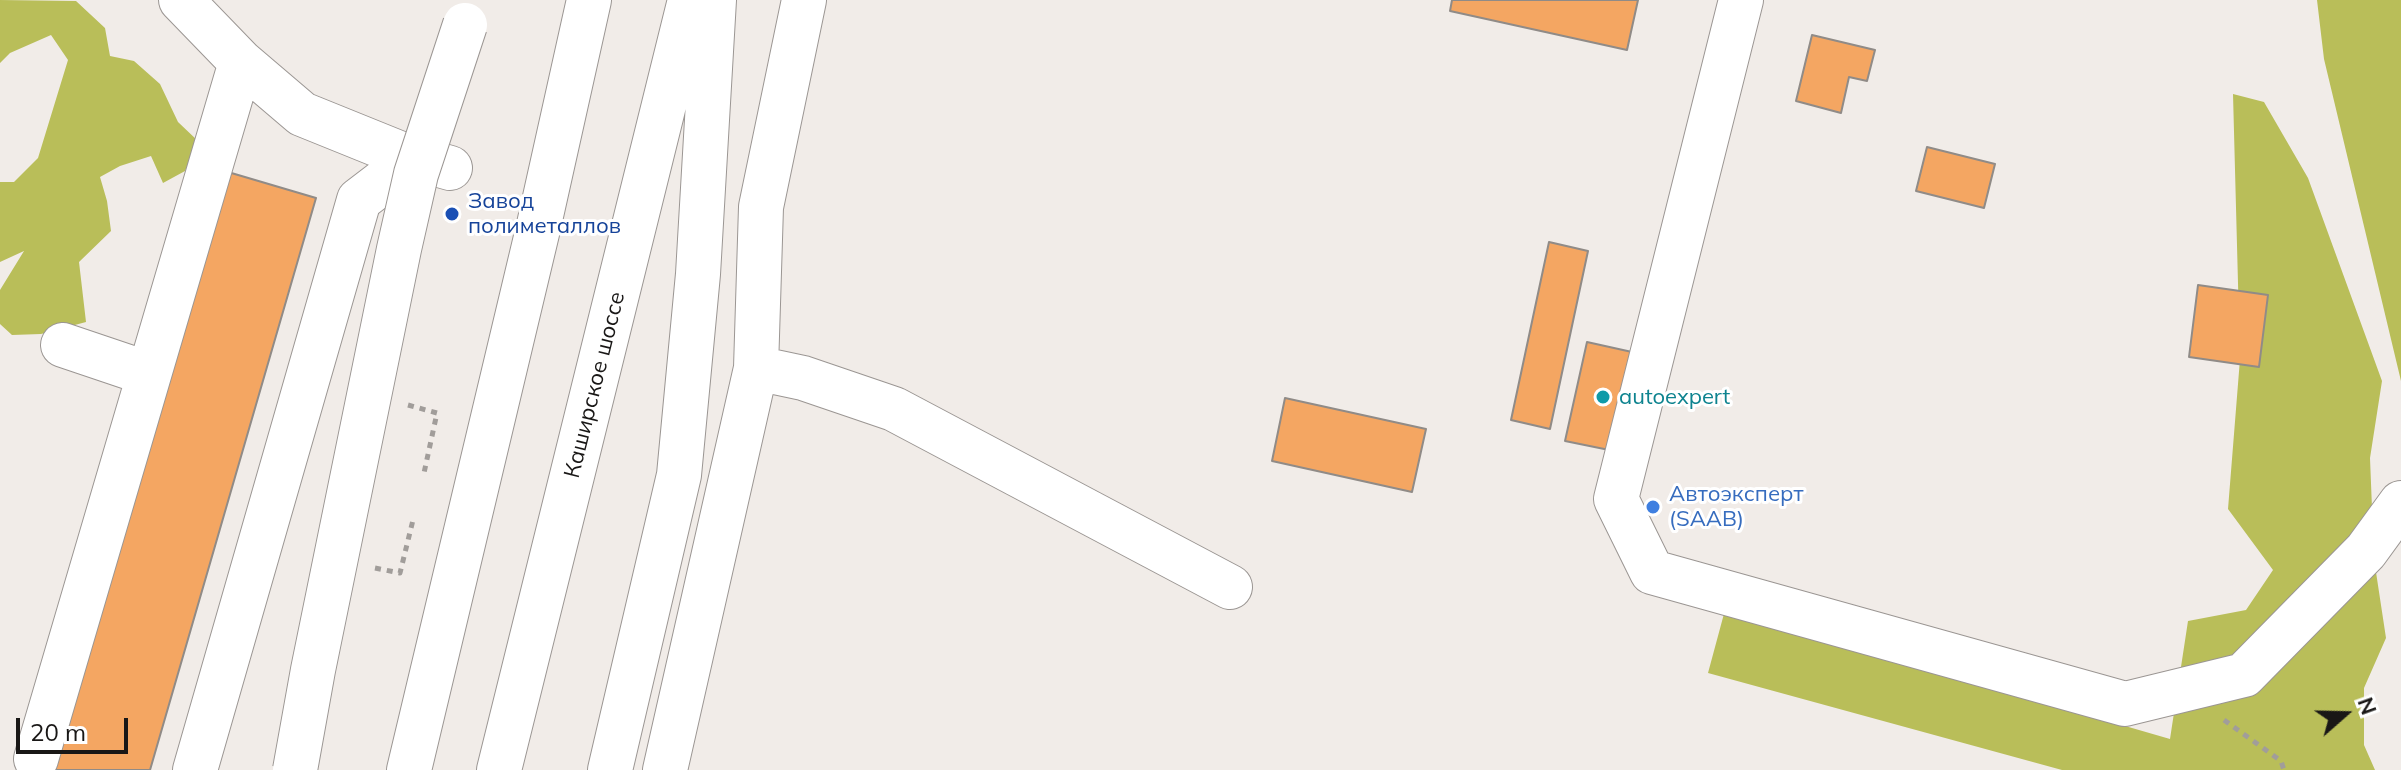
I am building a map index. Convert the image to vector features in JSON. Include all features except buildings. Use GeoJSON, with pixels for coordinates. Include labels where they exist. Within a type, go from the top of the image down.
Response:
{"type":"FeatureCollection","features":[{"type":"Feature","properties":{"kind":"main road"},"geometry":{"type":"LineString","coordinates":[[181,0],[241,62],[302,114],[432,163],[359,200],[195,770]]}},
{"type":"Feature","properties":{"kind":"main road"},"geometry":{"type":"LineString","coordinates":[[409,770],[589,0]]}},
{"type":"Feature","properties":{"kind":"main road","name":"Каширское шоссе"},"geometry":{"type":"LineString","coordinates":[[499,770],[690,0]]}},
{"type":"Feature","properties":{"kind":"main road"},"geometry":{"type":"LineString","coordinates":[[610,770],[679,475],[698,274],[714,0]]}},
{"type":"Feature","properties":{"kind":"main road"},"geometry":{"type":"LineString","coordinates":[[665,770],[756,368],[761,207],[804,0]]}},
{"type":"Feature","properties":{"kind":"main road"},"geometry":{"type":"LineString","coordinates":[[1741,0],[1616,499],[1652,572],[2125,704],[2244,675],[2366,551],[2401,503]]}},
{"type":"Feature","properties":{"kind":"main road"},"geometry":{"type":"LineString","coordinates":[[295,770],[402,234],[416,174],[470,13]]}},
{"type":"Feature","properties":{"kind":"main road"},"geometry":{"type":"LineString","coordinates":[[36,759],[241,62]]}},
{"type":"Feature","properties":{"kind":"main road"},"geometry":{"type":"LineString","coordinates":[[63,345],[149,374]]}},
{"type":"Feature","properties":{"kind":"main road"},"geometry":{"type":"LineString","coordinates":[[756,368],[803,378],[894,409],[1230,587]]}},
{"type":"Feature","properties":{"kind":"path"},"geometry":{"type":"LineString","coordinates":[[399,402],[437,413],[424,473]]}},
{"type":"Feature","properties":{"kind":"path"},"geometry":{"type":"LineString","coordinates":[[362,565],[400,573],[413,520]]}},
{"type":"Feature","properties":{"kind":"path"},"geometry":{"type":"LineString","coordinates":[[2183,691],[2281,761],[2284,770]]}},
{"type":"Feature","properties":{"kind":"green space"},"geometry":{"type":"Polygon","coordinates":[[[0,0],[76,1],[105,28],[110,56],[134,61],[160,84],[178,122],[198,141],[185,171],[163,183],[151,156],[120,166],[100,177],[111,231],[79,262],[86,322],[41,334],[12,335],[0,324],[0,290],[24,251],[0,262],[0,182],[14,182],[38,158],[68,60],[51,35],[10,53],[0,63],[0,0]]]}},
{"type":"Feature","properties":{"kind":"green space"},"geometry":{"type":"Polygon","coordinates":[[[2317,0],[2401,0],[2401,381],[2324,59],[2317,0]]]}},
{"type":"Feature","properties":{"kind":"green space"},"geometry":{"type":"Polygon","coordinates":[[[2233,94],[2264,102],[2308,178],[2382,381],[2370,458],[2374,559],[2386,638],[2364,688],[2364,745],[2375,770],[2062,770],[1708,673],[1725,610],[2170,739],[2188,621],[2246,610],[2273,570],[2228,509],[2240,359],[2233,94]]]}},
{"type":"Feature","properties":{"kind":"place","name":"Завод полиметаллов"},"geometry":{"type":"Point","coordinates":[452,214]}},
{"type":"Feature","properties":{"kind":"place","name":"autoexpert"},"geometry":{"type":"Point","coordinates":[1603,397]}},
{"type":"Feature","properties":{"kind":"place","name":"Автоэксперт (SAAB)"},"geometry":{"type":"Point","coordinates":[1653,507]}}]}
